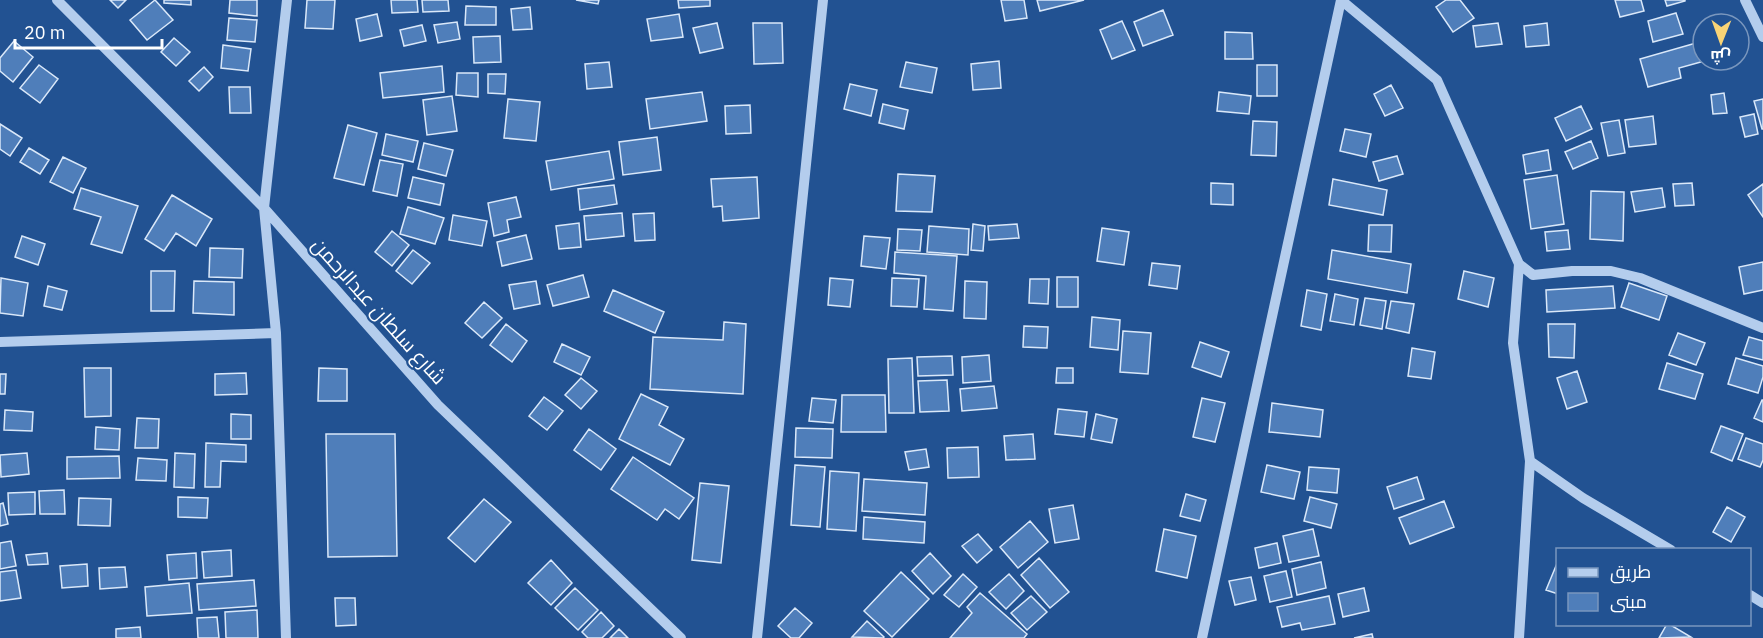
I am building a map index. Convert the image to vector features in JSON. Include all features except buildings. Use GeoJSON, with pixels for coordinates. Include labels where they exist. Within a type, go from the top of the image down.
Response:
{"type":"FeatureCollection","features":[{"type":"Feature","properties":{"kind":"street","name":"شارع سلطان عبدالرحمن"},"geometry":{"type":"LineString","coordinates":[[57,0],[264,208],[438,405],[681,638]]}},
{"type":"Feature","properties":{"kind":"street"},"geometry":{"type":"LineString","coordinates":[[286,638],[276,333],[264,208],[287,0]]}},
{"type":"Feature","properties":{"kind":"street"},"geometry":{"type":"LineString","coordinates":[[758,638],[823,0]]}},
{"type":"Feature","properties":{"kind":"street"},"geometry":{"type":"LineString","coordinates":[[1202,638],[1341,0],[1437,80],[1519,264],[1533,275],[1572,271],[1611,271],[1640,278],[1763,328]]}},
{"type":"Feature","properties":{"kind":"street"},"geometry":{"type":"LineString","coordinates":[[1745,0],[1763,37]]}},
{"type":"Feature","properties":{"kind":"street"},"geometry":{"type":"LineString","coordinates":[[1519,264],[1513,343],[1530,461],[1519,638]]}},
{"type":"Feature","properties":{"kind":"street"},"geometry":{"type":"LineString","coordinates":[[0,342],[276,333]]}},
{"type":"Feature","properties":{"kind":"street"},"geometry":{"type":"LineString","coordinates":[[1530,461],[1583,498],[1669,548]]}}]}
